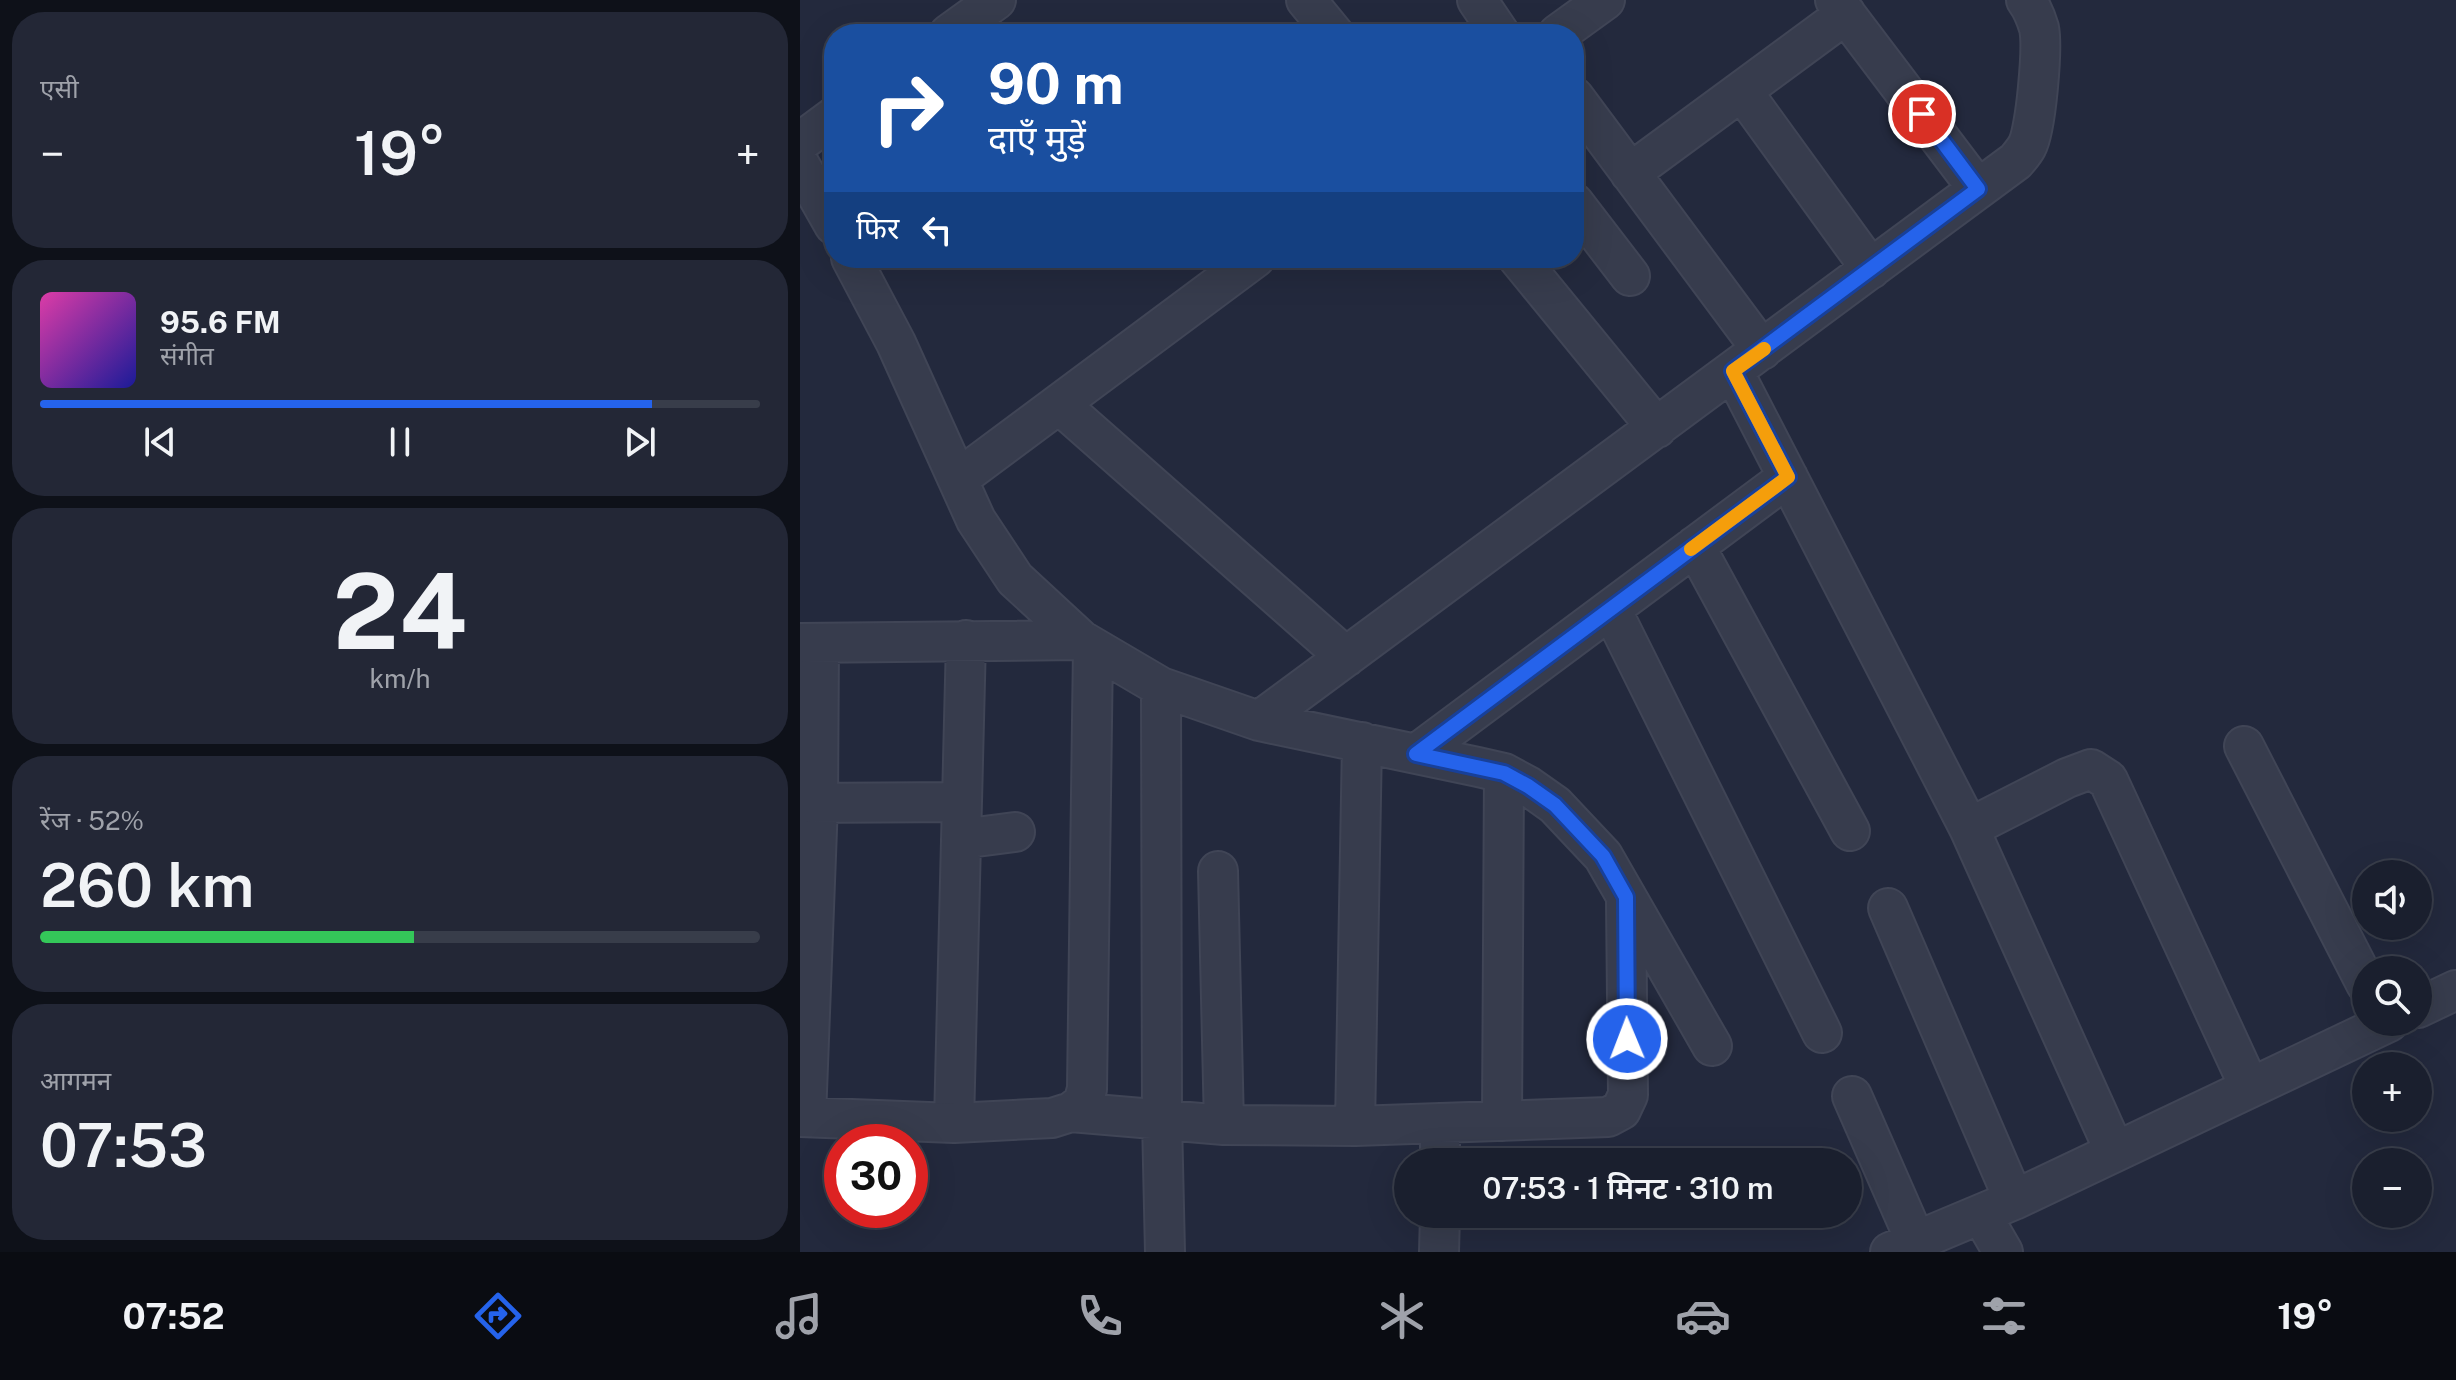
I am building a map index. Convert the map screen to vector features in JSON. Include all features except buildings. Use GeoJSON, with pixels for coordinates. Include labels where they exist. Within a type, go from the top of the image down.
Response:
{"type":"FeatureCollection","features":[{"type":"Feature","properties":{"kind":"street"},"geometry":{"type":"LineString","coordinates":[[963,24],[996,0]]}},
{"type":"Feature","properties":{"kind":"street"},"geometry":{"type":"LineString","coordinates":[[1306,0],[1326,24]]}},
{"type":"Feature","properties":{"kind":"street"},"geometry":{"type":"LineString","coordinates":[[1477,0],[1493,24]]}},
{"type":"Feature","properties":{"kind":"street"},"geometry":{"type":"LineString","coordinates":[[1572,24],[1605,0]]}},
{"type":"Feature","properties":{"kind":"street"},"geometry":{"type":"LineString","coordinates":[[1259,721],[2016,161],[2027,146],[2034,127],[2039,30],[2026,0]]}},
{"type":"Feature","properties":{"kind":"street"},"geometry":{"type":"LineString","coordinates":[[1630,173],[1742,91],[1841,7],[1978,189]]}},
{"type":"Feature","properties":{"kind":"street"},"geometry":{"type":"LineString","coordinates":[[1742,91],[1871,269]]}},
{"type":"Feature","properties":{"kind":"street"},"geometry":{"type":"LineString","coordinates":[[1584,111],[1630,173],[1748,361],[1788,477],[1969,828],[2115,1152]]}},
{"type":"Feature","properties":{"kind":"street"},"geometry":{"type":"LineString","coordinates":[[800,142],[824,124]]}},
{"type":"Feature","properties":{"kind":"street"},"geometry":{"type":"LineString","coordinates":[[800,165],[824,207]]}},
{"type":"Feature","properties":{"kind":"street"},"geometry":{"type":"LineString","coordinates":[[1584,216],[1630,276]]}},
{"type":"Feature","properties":{"kind":"street"},"geometry":{"type":"LineString","coordinates":[[856,268],[896,343],[976,520],[1015,579],[1087,644],[1161,687],[1259,721],[1504,773],[1528,786],[1555,805],[1603,856],[1712,1046]]}},
{"type":"Feature","properties":{"kind":"street"},"geometry":{"type":"LineString","coordinates":[[958,479],[1242,268]]}},
{"type":"Feature","properties":{"kind":"street"},"geometry":{"type":"LineString","coordinates":[[1526,268],[1657,428]]}},
{"type":"Feature","properties":{"kind":"street"},"geometry":{"type":"LineString","coordinates":[[1059,404],[1346,657]]}},
{"type":"Feature","properties":{"kind":"street"},"geometry":{"type":"LineString","coordinates":[[1416,754],[1788,477]]}},
{"type":"Feature","properties":{"kind":"street"},"geometry":{"type":"LineString","coordinates":[[1695,546],[1850,831]]}},
{"type":"Feature","properties":{"kind":"street"},"geometry":{"type":"LineString","coordinates":[[1611,609],[1822,1033]]}},
{"type":"Feature","properties":{"kind":"street"},"geometry":{"type":"LineString","coordinates":[[966,640],[1087,644],[1087,1089],[1083,1103],[1071,1112],[1052,1118],[954,1123],[803,1117],[810,643],[966,640]]}},
{"type":"Feature","properties":{"kind":"street"},"geometry":{"type":"LineString","coordinates":[[954,1123],[966,640]]}},
{"type":"Feature","properties":{"kind":"street"},"geometry":{"type":"LineString","coordinates":[[1161,687],[1165,1252]]}},
{"type":"Feature","properties":{"kind":"street"},"geometry":{"type":"LineString","coordinates":[[1355,1126],[1362,742]]}},
{"type":"Feature","properties":{"kind":"street"},"geometry":{"type":"LineString","coordinates":[[2244,746],[2352,957]]}},
{"type":"Feature","properties":{"kind":"street"},"geometry":{"type":"LineString","coordinates":[[1969,828],[2091,769],[2108,780],[2250,1088]]}},
{"type":"Feature","properties":{"kind":"street"},"geometry":{"type":"LineString","coordinates":[[1502,1121],[1504,773]]}},
{"type":"Feature","properties":{"kind":"street"},"geometry":{"type":"LineString","coordinates":[[809,803],[961,820],[1015,832]]}},
{"type":"Feature","properties":{"kind":"street"},"geometry":{"type":"LineString","coordinates":[[1218,871],[1224,1125]]}},
{"type":"Feature","properties":{"kind":"street"},"geometry":{"type":"LineString","coordinates":[[1071,1112],[1224,1125],[1355,1126],[1608,1117],[1621,1110],[1628,1095],[1626,897]]}},
{"type":"Feature","properties":{"kind":"street"},"geometry":{"type":"LineString","coordinates":[[1888,908],[1997,1207],[2003,1252]]}},
{"type":"Feature","properties":{"kind":"street"},"geometry":{"type":"LineString","coordinates":[[2432,1001],[2456,990]]}},
{"type":"Feature","properties":{"kind":"street"},"geometry":{"type":"LineString","coordinates":[[1852,1096],[1903,1247],[1997,1207],[2359,1036]]}},
{"type":"Feature","properties":{"kind":"street"},"geometry":{"type":"LineString","coordinates":[[1440,1123],[1440,1148]]}},
{"type":"Feature","properties":{"kind":"street"},"geometry":{"type":"LineString","coordinates":[[1439,1252],[1440,1228]]}},
{"type":"Feature","properties":{"kind":"slow traffic"},"geometry":{"type":"LineString","coordinates":[[1691,549],[1788,477],[1733,371],[1764,349]]}},
{"type":"Feature","properties":{"kind":"route"},"geometry":{"type":"LineString","coordinates":[[1627,1039],[1626,897],[1603,856],[1555,805],[1528,786],[1504,773],[1416,754],[1788,477],[1733,371],[1978,189],[1922,114]]}}]}
